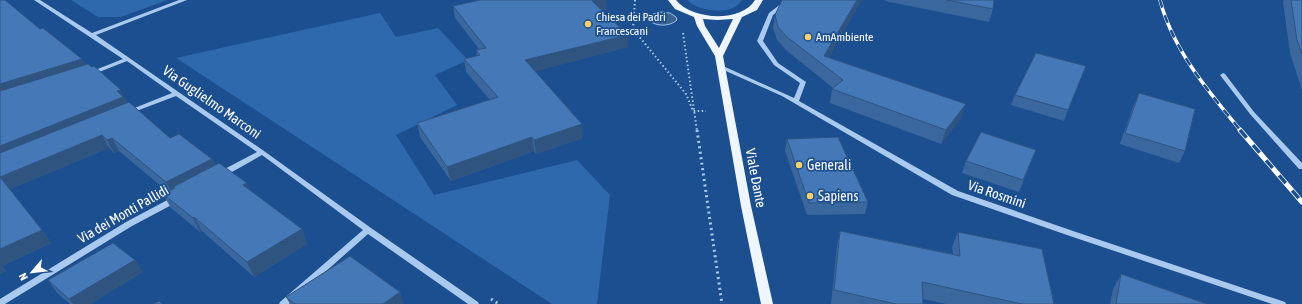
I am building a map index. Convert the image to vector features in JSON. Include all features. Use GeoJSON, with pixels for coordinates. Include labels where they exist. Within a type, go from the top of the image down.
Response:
{"type":"FeatureCollection","features":[{"type":"Feature","properties":{"kind":"main road"},"geometry":{"type":"LineString","coordinates":[[672,0],[680,9],[698,16],[713,18],[738,16],[754,8],[759,0]]}},
{"type":"Feature","properties":{"kind":"main road","name":"Viale Dante"},"geometry":{"type":"LineString","coordinates":[[698,16],[701,26],[719,56],[746,206],[767,304]]}},
{"type":"Feature","properties":{"kind":"main road"},"geometry":{"type":"LineString","coordinates":[[719,56],[738,16]]}},
{"type":"Feature","properties":{"kind":"street","name":"Via Guglielmo Marconi"},"geometry":{"type":"LineString","coordinates":[[37,0],[177,93],[262,152],[368,230],[475,304]]}},
{"type":"Feature","properties":{"kind":"street"},"geometry":{"type":"LineString","coordinates":[[91,35],[184,0]]}},
{"type":"Feature","properties":{"kind":"street"},"geometry":{"type":"LineString","coordinates":[[789,0],[771,14],[760,41],[776,64],[804,82],[796,102]]}},
{"type":"Feature","properties":{"kind":"street"},"geometry":{"type":"LineString","coordinates":[[87,75],[108,68],[127,59]]}},
{"type":"Feature","properties":{"kind":"street","name":"Via Rosmini"},"geometry":{"type":"LineString","coordinates":[[720,67],[749,79],[796,102],[955,193],[1282,304]]}},
{"type":"Feature","properties":{"kind":"street"},"geometry":{"type":"LineString","coordinates":[[1223,75],[1252,113],[1302,167]]}},
{"type":"Feature","properties":{"kind":"street"},"geometry":{"type":"LineString","coordinates":[[124,115],[177,93]]}},
{"type":"Feature","properties":{"kind":"street"},"geometry":{"type":"LineString","coordinates":[[212,179],[262,152]]}},
{"type":"Feature","properties":{"kind":"street","name":"Via dei Monti Pallidi"},"geometry":{"type":"LineString","coordinates":[[0,303],[129,224],[184,194]]}},
{"type":"Feature","properties":{"kind":"street"},"geometry":{"type":"LineString","coordinates":[[283,304],[368,230]]}},
{"type":"Feature","properties":{"kind":"path"},"geometry":{"type":"LineString","coordinates":[[635,0],[633,29],[686,94],[693,111]]}},
{"type":"Feature","properties":{"kind":"path"},"geometry":{"type":"LineString","coordinates":[[683,32],[693,111],[722,304]]}},
{"type":"Feature","properties":{"kind":"path"},"geometry":{"type":"LineString","coordinates":[[693,111],[706,111]]}},
{"type":"Feature","properties":{"kind":"shaded area"},"geometry":{"type":"Polygon","coordinates":[[[71,0],[167,0],[121,17],[98,17],[71,0]]]}},
{"type":"Feature","properties":{"kind":"shaded area"},"geometry":{"type":"Polygon","coordinates":[[[687,0],[742,0],[738,5],[732,8],[716,10],[699,7],[687,0]]]}},
{"type":"Feature","properties":{"kind":"shaded area"},"geometry":{"type":"Polygon","coordinates":[[[661,12],[670,13],[676,17],[677,20],[670,24],[658,25],[654,24],[648,19],[653,14],[661,12]]]}},
{"type":"Feature","properties":{"kind":"shaded area"},"geometry":{"type":"Polygon","coordinates":[[[380,13],[396,37],[438,28],[468,60],[435,75],[457,105],[396,135],[434,195],[577,160],[610,195],[597,304],[552,304],[176,58],[380,13]]]}},
{"type":"Feature","properties":{"kind":"building"},"geometry":{"type":"Polygon","coordinates":[[[0,0],[5,0],[40,29],[43,28],[82,59],[0,84],[0,0]]]}},
{"type":"Feature","properties":{"kind":"building"},"geometry":{"type":"Polygon","coordinates":[[[480,0],[597,0],[592,1],[628,35],[525,60],[582,124],[534,140],[532,137],[447,167],[417,123],[498,97],[464,59],[480,55],[476,50],[486,48],[453,6],[480,0]]]}},
{"type":"Feature","properties":{"kind":"building"},"geometry":{"type":"Polygon","coordinates":[[[782,0],[857,0],[824,56],[966,104],[946,130],[832,89],[843,80],[787,37],[778,27],[775,15],[782,0]]]}},
{"type":"Feature","properties":{"kind":"building"},"geometry":{"type":"Polygon","coordinates":[[[947,0],[994,0],[993,9],[947,0]]]}},
{"type":"Feature","properties":{"kind":"building"},"geometry":{"type":"Polygon","coordinates":[[[1291,0],[1302,0],[1302,54],[1297,40],[1291,0]]]}},
{"type":"Feature","properties":{"kind":"building"},"geometry":{"type":"Polygon","coordinates":[[[1036,53],[1086,66],[1068,110],[1015,95],[1036,53]]]}},
{"type":"Feature","properties":{"kind":"building"},"geometry":{"type":"Polygon","coordinates":[[[88,64],[92,67],[94,66],[121,90],[117,91],[123,97],[0,146],[0,91],[88,64]]]}},
{"type":"Feature","properties":{"kind":"building"},"geometry":{"type":"Polygon","coordinates":[[[1139,93],[1195,109],[1185,151],[1125,133],[1139,93]]]}},
{"type":"Feature","properties":{"kind":"building"},"geometry":{"type":"Polygon","coordinates":[[[129,102],[170,138],[179,134],[212,159],[166,182],[112,138],[107,140],[102,135],[0,177],[0,153],[129,102]]]}},
{"type":"Feature","properties":{"kind":"building"},"geometry":{"type":"Polygon","coordinates":[[[981,132],[1036,150],[1023,180],[966,161],[981,132]]]}},
{"type":"Feature","properties":{"kind":"building"},"geometry":{"type":"Polygon","coordinates":[[[838,137],[868,202],[809,203],[787,139],[838,137]]]}},
{"type":"Feature","properties":{"kind":"building"},"geometry":{"type":"Polygon","coordinates":[[[219,163],[247,183],[243,185],[302,229],[247,262],[194,217],[193,218],[163,194],[175,188],[173,187],[219,163]]]}},
{"type":"Feature","properties":{"kind":"building"},"geometry":{"type":"Polygon","coordinates":[[[0,177],[42,230],[0,249],[0,177]]]}},
{"type":"Feature","properties":{"kind":"building"},"geometry":{"type":"Polygon","coordinates":[[[840,231],[960,256],[958,232],[1042,249],[1054,304],[1022,304],[922,282],[923,304],[896,304],[834,290],[840,231]]]}},
{"type":"Feature","properties":{"kind":"building"},"geometry":{"type":"Polygon","coordinates":[[[113,243],[135,260],[69,299],[48,280],[113,243]]]}},
{"type":"Feature","properties":{"kind":"building"},"geometry":{"type":"Polygon","coordinates":[[[350,256],[400,292],[383,304],[295,304],[286,297],[350,256]]]}},
{"type":"Feature","properties":{"kind":"building"},"geometry":{"type":"Polygon","coordinates":[[[1121,274],[1207,304],[1116,304],[1121,274]]]}},
{"type":"Feature","properties":{"kind":"building"},"geometry":{"type":"Polygon","coordinates":[[[159,301],[162,304],[153,304],[159,301]]]}},
{"type":"Feature","properties":{"kind":"railway"},"geometry":{"type":"LineString","coordinates":[[1160,0],[1166,18],[1183,53],[1204,85],[1241,131]]}},
{"type":"Feature","properties":{"kind":"railway"},"geometry":{"type":"LineString","coordinates":[[1240,130],[1302,202]]}},
{"type":"Feature","properties":{"kind":"place","name":"Chiesa dei Padri Francescani"},"geometry":{"type":"Point","coordinates":[588,24]}},
{"type":"Feature","properties":{"kind":"place","name":"AmAmbiente"},"geometry":{"type":"Point","coordinates":[808,37]}},
{"type":"Feature","properties":{"kind":"place","name":"Generali"},"geometry":{"type":"Point","coordinates":[799,165]}},
{"type":"Feature","properties":{"kind":"place","name":"Sapiens"},"geometry":{"type":"Point","coordinates":[810,196]}}]}
